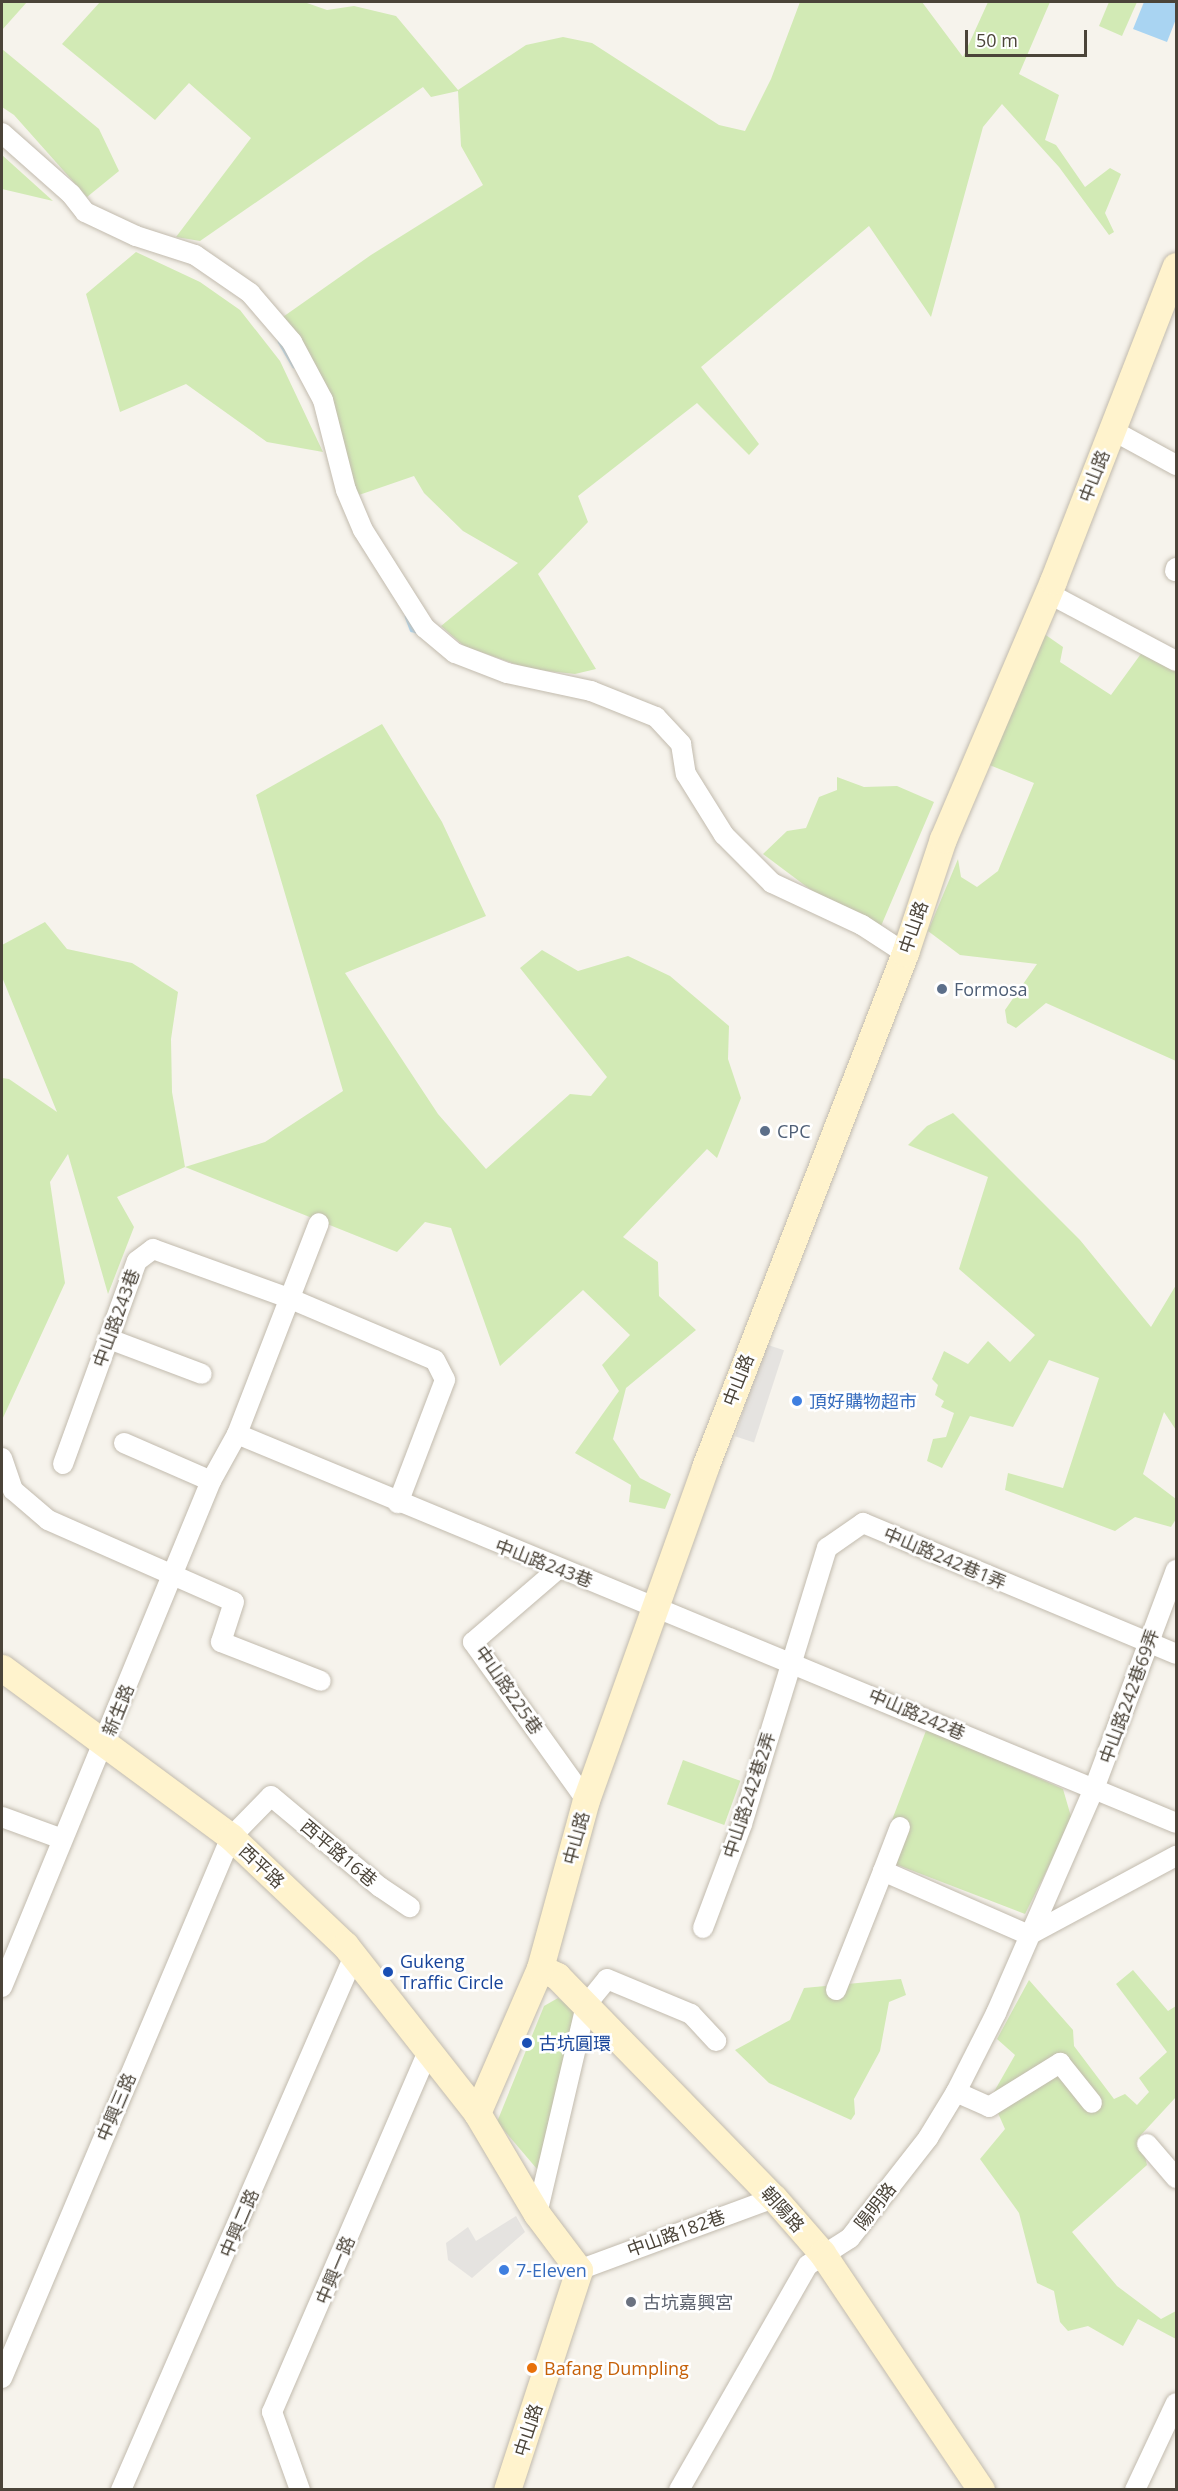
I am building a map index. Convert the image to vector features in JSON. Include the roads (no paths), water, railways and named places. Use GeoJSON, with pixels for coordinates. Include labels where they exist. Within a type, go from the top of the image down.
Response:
{"type":"FeatureCollection","features":[{"type":"Feature","properties":{"kind":"main road","name":"中山路"},"geometry":{"type":"LineString","coordinates":[[477,2113],[540,1968],[586,1800],[705,1467],[905,953],[943,839],[1048,593],[1176,266]]}},
{"type":"Feature","properties":{"kind":"main road","name":"西平路"},"geometry":{"type":"LineString","coordinates":[[2,1668],[106,1742],[231,1837],[354,1956],[477,2113]]}},
{"type":"Feature","properties":{"kind":"main road","name":"朝陽路"},"geometry":{"type":"LineString","coordinates":[[540,1968],[557,1976],[586,2005],[774,2198],[822,2253],[981,2490]]}},
{"type":"Feature","properties":{"kind":"main road"},"geometry":{"type":"LineString","coordinates":[[477,2113],[537,2214],[579,2270]]}},
{"type":"Feature","properties":{"kind":"main road","name":"中山路"},"geometry":{"type":"LineString","coordinates":[[507,2490],[579,2270]]}},
{"type":"Feature","properties":{"kind":"street"},"geometry":{"type":"LineString","coordinates":[[2,134],[70,194],[85,212],[126,232],[195,255],[250,293],[292,342],[323,400],[346,490],[363,530],[425,628],[455,653],[507,674],[591,691],[656,717],[681,744],[686,774],[724,836],[772,883],[862,924],[905,953]]}},
{"type":"Feature","properties":{"kind":"street"},"geometry":{"type":"LineString","coordinates":[[1112,430],[1176,465]]}},
{"type":"Feature","properties":{"kind":"street"},"geometry":{"type":"LineString","coordinates":[[1048,593],[1176,661]]}},
{"type":"Feature","properties":{"kind":"street"},"geometry":{"type":"LineString","coordinates":[[237,1434],[319,1223]]}},
{"type":"Feature","properties":{"kind":"street","name":"中山路243巷"},"geometry":{"type":"LineString","coordinates":[[63,1464],[137,1261],[153,1249],[291,1299],[423,1352],[440,1365],[445,1380],[398,1503]]}},
{"type":"Feature","properties":{"kind":"street"},"geometry":{"type":"LineString","coordinates":[[109,1339],[202,1374]]}},
{"type":"Feature","properties":{"kind":"street","name":"中山路243巷"},"geometry":{"type":"LineString","coordinates":[[237,1434],[558,1569],[657,1606]]}},
{"type":"Feature","properties":{"kind":"street","name":"新生路"},"geometry":{"type":"LineString","coordinates":[[2,1987],[62,1839],[106,1742],[211,1481],[237,1434]]}},
{"type":"Feature","properties":{"kind":"street"},"geometry":{"type":"LineString","coordinates":[[124,1443],[211,1481]]}},
{"type":"Feature","properties":{"kind":"street"},"geometry":{"type":"LineString","coordinates":[[2,1458],[13,1490],[48,1520],[234,1602],[221,1642],[321,1682]]}},
{"type":"Feature","properties":{"kind":"street","name":"中山路242巷1弄"},"geometry":{"type":"LineString","coordinates":[[791,1661],[827,1548],[863,1523],[1147,1644],[1176,1654]]}},
{"type":"Feature","properties":{"kind":"street","name":"中山路225巷"},"geometry":{"type":"LineString","coordinates":[[558,1569],[473,1642],[586,1800]]}},
{"type":"Feature","properties":{"kind":"street","name":"中山路242巷69弄"},"geometry":{"type":"LineString","coordinates":[[1094,1789],[1176,1570]]}},
{"type":"Feature","properties":{"kind":"street","name":"中山路242巷"},"geometry":{"type":"LineString","coordinates":[[657,1606],[1176,1823]]}},
{"type":"Feature","properties":{"kind":"street","name":"中山路242巷2弄"},"geometry":{"type":"LineString","coordinates":[[703,1928],[742,1824],[791,1661]]}},
{"type":"Feature","properties":{"kind":"street","name":"陽明路"},"geometry":{"type":"LineString","coordinates":[[679,2490],[808,2265],[822,2253],[850,2238],[928,2138],[956,2092],[1094,1789]]}},
{"type":"Feature","properties":{"kind":"street","name":"西平路16巷"},"geometry":{"type":"LineString","coordinates":[[231,1837],[270,1796],[410,1907]]}},
{"type":"Feature","properties":{"kind":"street"},"geometry":{"type":"LineString","coordinates":[[2,1817],[62,1839]]}},
{"type":"Feature","properties":{"kind":"street"},"geometry":{"type":"LineString","coordinates":[[836,1990],[900,1827]]}},
{"type":"Feature","properties":{"kind":"street","name":"中興三路"},"geometry":{"type":"LineString","coordinates":[[2,2378],[231,1837]]}},
{"type":"Feature","properties":{"kind":"street"},"geometry":{"type":"LineString","coordinates":[[883,1871],[1029,1935],[1173,1865]]}},
{"type":"Feature","properties":{"kind":"street","name":"中興二路"},"geometry":{"type":"LineString","coordinates":[[121,2490],[354,1956]]}},
{"type":"Feature","properties":{"kind":"street"},"geometry":{"type":"LineString","coordinates":[[537,2214],[586,2005],[607,1979],[691,2014],[716,2041]]}},
{"type":"Feature","properties":{"kind":"street","name":"中興一路"},"geometry":{"type":"LineString","coordinates":[[300,2490],[272,2412],[428,2051]]}},
{"type":"Feature","properties":{"kind":"street"},"geometry":{"type":"LineString","coordinates":[[956,2092],[988,2107],[1060,2063],[1092,2103]]}},
{"type":"Feature","properties":{"kind":"street"},"geometry":{"type":"LineString","coordinates":[[1147,2144],[1176,2178]]}},
{"type":"Feature","properties":{"kind":"street","name":"中山路182巷"},"geometry":{"type":"LineString","coordinates":[[579,2270],[774,2198]]}},
{"type":"Feature","properties":{"kind":"street"},"geometry":{"type":"LineString","coordinates":[[1135,2490],[1176,2403]]}},
{"type":"Feature","properties":{"kind":"water"},"geometry":{"type":"Polygon","coordinates":[[[1144,2],[1176,2],[1176,19],[1167,42],[1133,29],[1144,2]]]}},
{"type":"Feature","properties":{"kind":"waterway"},"geometry":{"type":"LineString","coordinates":[[280,341],[294,365]]}},
{"type":"Feature","properties":{"kind":"waterway"},"geometry":{"type":"LineString","coordinates":[[407,616],[412,629],[419,632]]}},
{"type":"Feature","properties":{"kind":"place","name":"Formosa"},"geometry":{"type":"Point","coordinates":[942,989]}},
{"type":"Feature","properties":{"kind":"place","name":"CPC"},"geometry":{"type":"Point","coordinates":[765,1131]}},
{"type":"Feature","properties":{"kind":"place","name":"頂好購物超市"},"geometry":{"type":"Point","coordinates":[797,1401]}},
{"type":"Feature","properties":{"kind":"place","name":"Gukeng Traffic Circle"},"geometry":{"type":"Point","coordinates":[388,1972]}},
{"type":"Feature","properties":{"kind":"place","name":"古坑圓環"},"geometry":{"type":"Point","coordinates":[527,2043]}},
{"type":"Feature","properties":{"kind":"place","name":"7-Eleven"},"geometry":{"type":"Point","coordinates":[504,2270]}},
{"type":"Feature","properties":{"kind":"place","name":"古坑嘉興宮"},"geometry":{"type":"Point","coordinates":[631,2302]}},
{"type":"Feature","properties":{"kind":"place","name":"Bafang Dumpling"},"geometry":{"type":"Point","coordinates":[532,2368]}}]}
